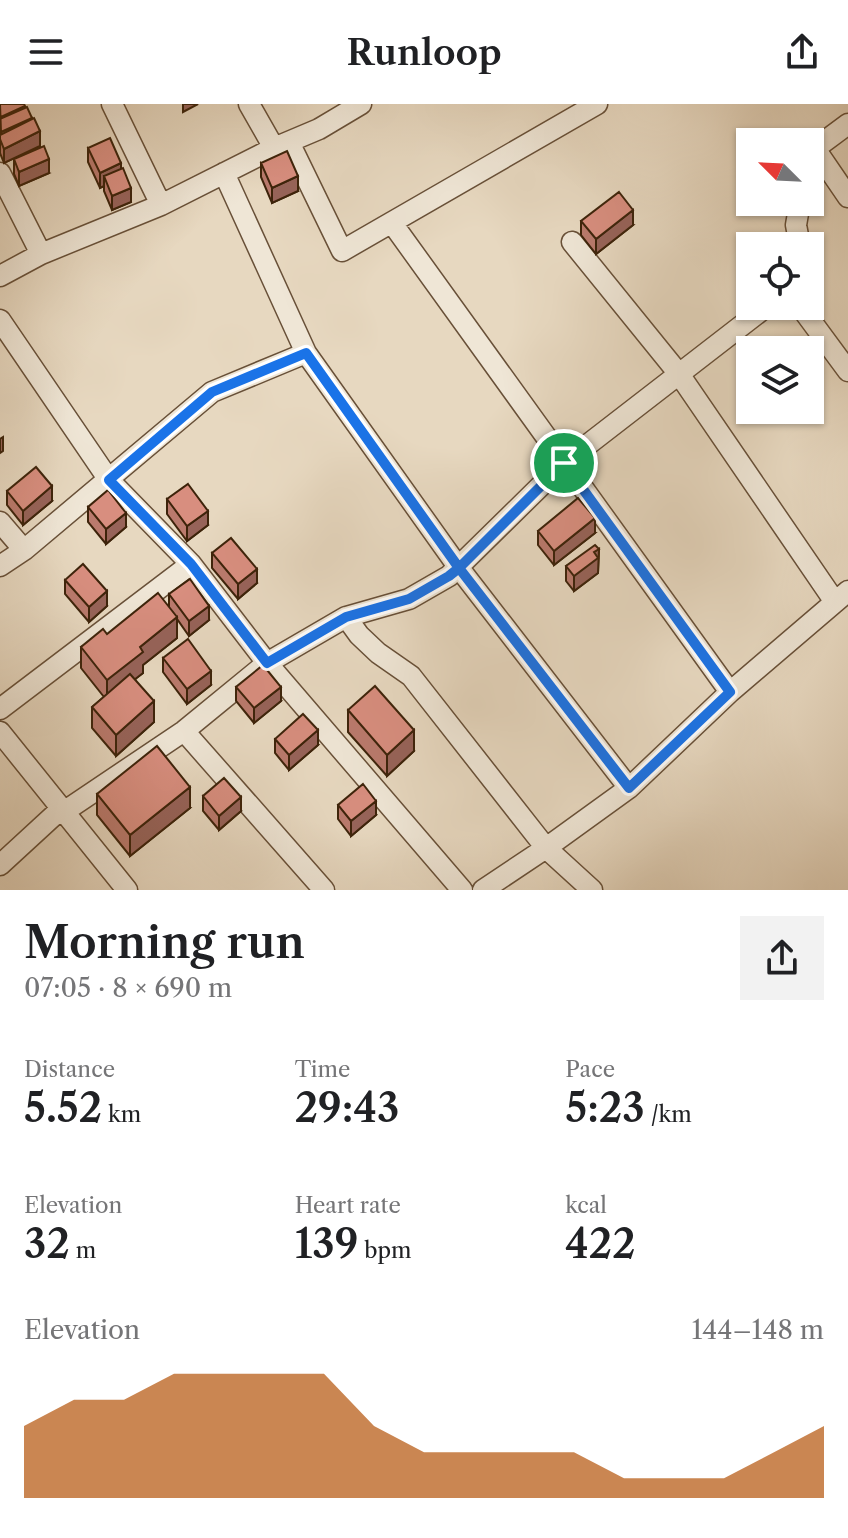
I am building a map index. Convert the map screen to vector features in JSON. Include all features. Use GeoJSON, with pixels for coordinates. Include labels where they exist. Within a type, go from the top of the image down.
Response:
{"type":"FeatureCollection","features":[{"type":"Feature","properties":{"kind":"street"},"geometry":{"type":"LineString","coordinates":[[112,104],[161,205]]}},
{"type":"Feature","properties":{"kind":"street"},"geometry":{"type":"LineString","coordinates":[[249,104],[281,145],[342,251],[597,104]]}},
{"type":"Feature","properties":{"kind":"street"},"geometry":{"type":"LineString","coordinates":[[0,276],[41,254],[161,205],[319,129],[361,104]]}},
{"type":"Feature","properties":{"kind":"street"},"geometry":{"type":"LineString","coordinates":[[824,146],[848,124]]}},
{"type":"Feature","properties":{"kind":"street"},"geometry":{"type":"LineString","coordinates":[[824,162],[848,197]]}},
{"type":"Feature","properties":{"kind":"street"},"geometry":{"type":"LineString","coordinates":[[0,173],[41,254]]}},
{"type":"Feature","properties":{"kind":"street"},"geometry":{"type":"LineString","coordinates":[[224,173],[306,353],[459,568],[629,788]]}},
{"type":"Feature","properties":{"kind":"street"},"geometry":{"type":"LineString","coordinates":[[392,223],[730,692]]}},
{"type":"Feature","properties":{"kind":"street"},"geometry":{"type":"LineString","coordinates":[[483,890],[629,788],[730,692],[842,596],[679,374],[572,242]]}},
{"type":"Feature","properties":{"kind":"street"},"geometry":{"type":"LineString","coordinates":[[0,320],[109,480],[191,564],[267,663],[462,890]]}},
{"type":"Feature","properties":{"kind":"street"},"geometry":{"type":"LineString","coordinates":[[0,865],[63,810],[184,731],[267,663],[346,617],[409,599],[449,576],[564,463],[749,320]]}},
{"type":"Feature","properties":{"kind":"street"},"geometry":{"type":"LineString","coordinates":[[810,320],[848,371]]}},
{"type":"Feature","properties":{"kind":"street"},"geometry":{"type":"LineString","coordinates":[[0,566],[24,550],[212,392],[306,353]]}},
{"type":"Feature","properties":{"kind":"street"},"geometry":{"type":"LineString","coordinates":[[0,522],[24,550]]}},
{"type":"Feature","properties":{"kind":"street"},"geometry":{"type":"LineString","coordinates":[[0,709],[191,564]]}},
{"type":"Feature","properties":{"kind":"street"},"geometry":{"type":"LineString","coordinates":[[346,617],[378,653],[411,676],[546,848],[592,890]]}},
{"type":"Feature","properties":{"kind":"street"},"geometry":{"type":"LineString","coordinates":[[184,731],[324,890]]}},
{"type":"Feature","properties":{"kind":"street"},"geometry":{"type":"LineString","coordinates":[[0,732],[127,890]]}},
{"type":"Feature","properties":{"kind":"building"},"geometry":{"type":"Polygon","coordinates":[[[0,104],[25,106],[2,118],[27,107],[32,118],[1,132],[0,104]]]}},
{"type":"Feature","properties":{"kind":"building"},"geometry":{"type":"Polygon","coordinates":[[[34,118],[40,131],[4,149],[0,135],[34,118]]]}},
{"type":"Feature","properties":{"kind":"building"},"geometry":{"type":"Polygon","coordinates":[[[110,138],[121,163],[100,173],[88,148],[110,138]]]}},
{"type":"Feature","properties":{"kind":"building"},"geometry":{"type":"Polygon","coordinates":[[[44,146],[49,159],[19,172],[14,159],[44,146]]]}},
{"type":"Feature","properties":{"kind":"building"},"geometry":{"type":"Polygon","coordinates":[[[287,151],[298,176],[272,188],[261,163],[287,151]]]}},
{"type":"Feature","properties":{"kind":"building"},"geometry":{"type":"Polygon","coordinates":[[[123,168],[131,188],[112,196],[104,176],[123,168]]]}},
{"type":"Feature","properties":{"kind":"building"},"geometry":{"type":"Polygon","coordinates":[[[619,192],[633,210],[596,239],[581,221],[619,192]]]}},
{"type":"Feature","properties":{"kind":"building"},"geometry":{"type":"Polygon","coordinates":[[[36,467],[52,486],[23,511],[7,491],[36,467]]]}},
{"type":"Feature","properties":{"kind":"building"},"geometry":{"type":"Polygon","coordinates":[[[188,484],[208,511],[187,526],[167,499],[188,484]]]}},
{"type":"Feature","properties":{"kind":"building"},"geometry":{"type":"Polygon","coordinates":[[[108,490],[126,513],[106,529],[88,507],[108,490]]]}},
{"type":"Feature","properties":{"kind":"building"},"geometry":{"type":"Polygon","coordinates":[[[578,498],[595,518],[554,551],[538,531],[578,498]]]}},
{"type":"Feature","properties":{"kind":"building"},"geometry":{"type":"Polygon","coordinates":[[[231,538],[257,569],[238,584],[212,553],[231,538]]]}},
{"type":"Feature","properties":{"kind":"building"},"geometry":{"type":"Polygon","coordinates":[[[595,545],[599,549],[594,552],[598,558],[574,576],[566,566],[595,545]]]}},
{"type":"Feature","properties":{"kind":"building"},"geometry":{"type":"Polygon","coordinates":[[[83,564],[107,591],[89,607],[65,580],[83,564]]]}},
{"type":"Feature","properties":{"kind":"building"},"geometry":{"type":"Polygon","coordinates":[[[190,579],[209,606],[189,621],[169,594],[190,579]]]}},
{"type":"Feature","properties":{"kind":"building"},"geometry":{"type":"Polygon","coordinates":[[[158,593],[177,617],[140,647],[143,652],[107,680],[81,647],[103,629],[107,634],[158,593]]]}},
{"type":"Feature","properties":{"kind":"building"},"geometry":{"type":"Polygon","coordinates":[[[188,639],[211,671],[187,689],[163,658],[188,639]]]}},
{"type":"Feature","properties":{"kind":"building"},"geometry":{"type":"Polygon","coordinates":[[[263,665],[281,687],[254,708],[236,687],[263,665]]]}},
{"type":"Feature","properties":{"kind":"building"},"geometry":{"type":"Polygon","coordinates":[[[130,674],[154,701],[116,735],[92,707],[130,674]]]}},
{"type":"Feature","properties":{"kind":"building"},"geometry":{"type":"Polygon","coordinates":[[[375,686],[414,730],[387,755],[348,710],[375,686]]]}},
{"type":"Feature","properties":{"kind":"building"},"geometry":{"type":"Polygon","coordinates":[[[303,714],[318,730],[289,755],[275,739],[303,714]]]}},
{"type":"Feature","properties":{"kind":"building"},"geometry":{"type":"Polygon","coordinates":[[[157,746],[190,787],[130,835],[97,794],[157,746]]]}},
{"type":"Feature","properties":{"kind":"building"},"geometry":{"type":"Polygon","coordinates":[[[224,778],[241,797],[219,816],[203,796],[224,778]]]}},
{"type":"Feature","properties":{"kind":"building"},"geometry":{"type":"Polygon","coordinates":[[[363,784],[376,801],[351,821],[338,805],[363,784]]]}},
{"type":"Feature","properties":{"kind":"route"},"geometry":{"type":"LineString","coordinates":[[564,463],[459,568],[306,353],[212,392],[109,480],[191,564],[267,663],[346,617],[409,599],[459,568],[629,788],[730,692],[564,463]]}}]}
